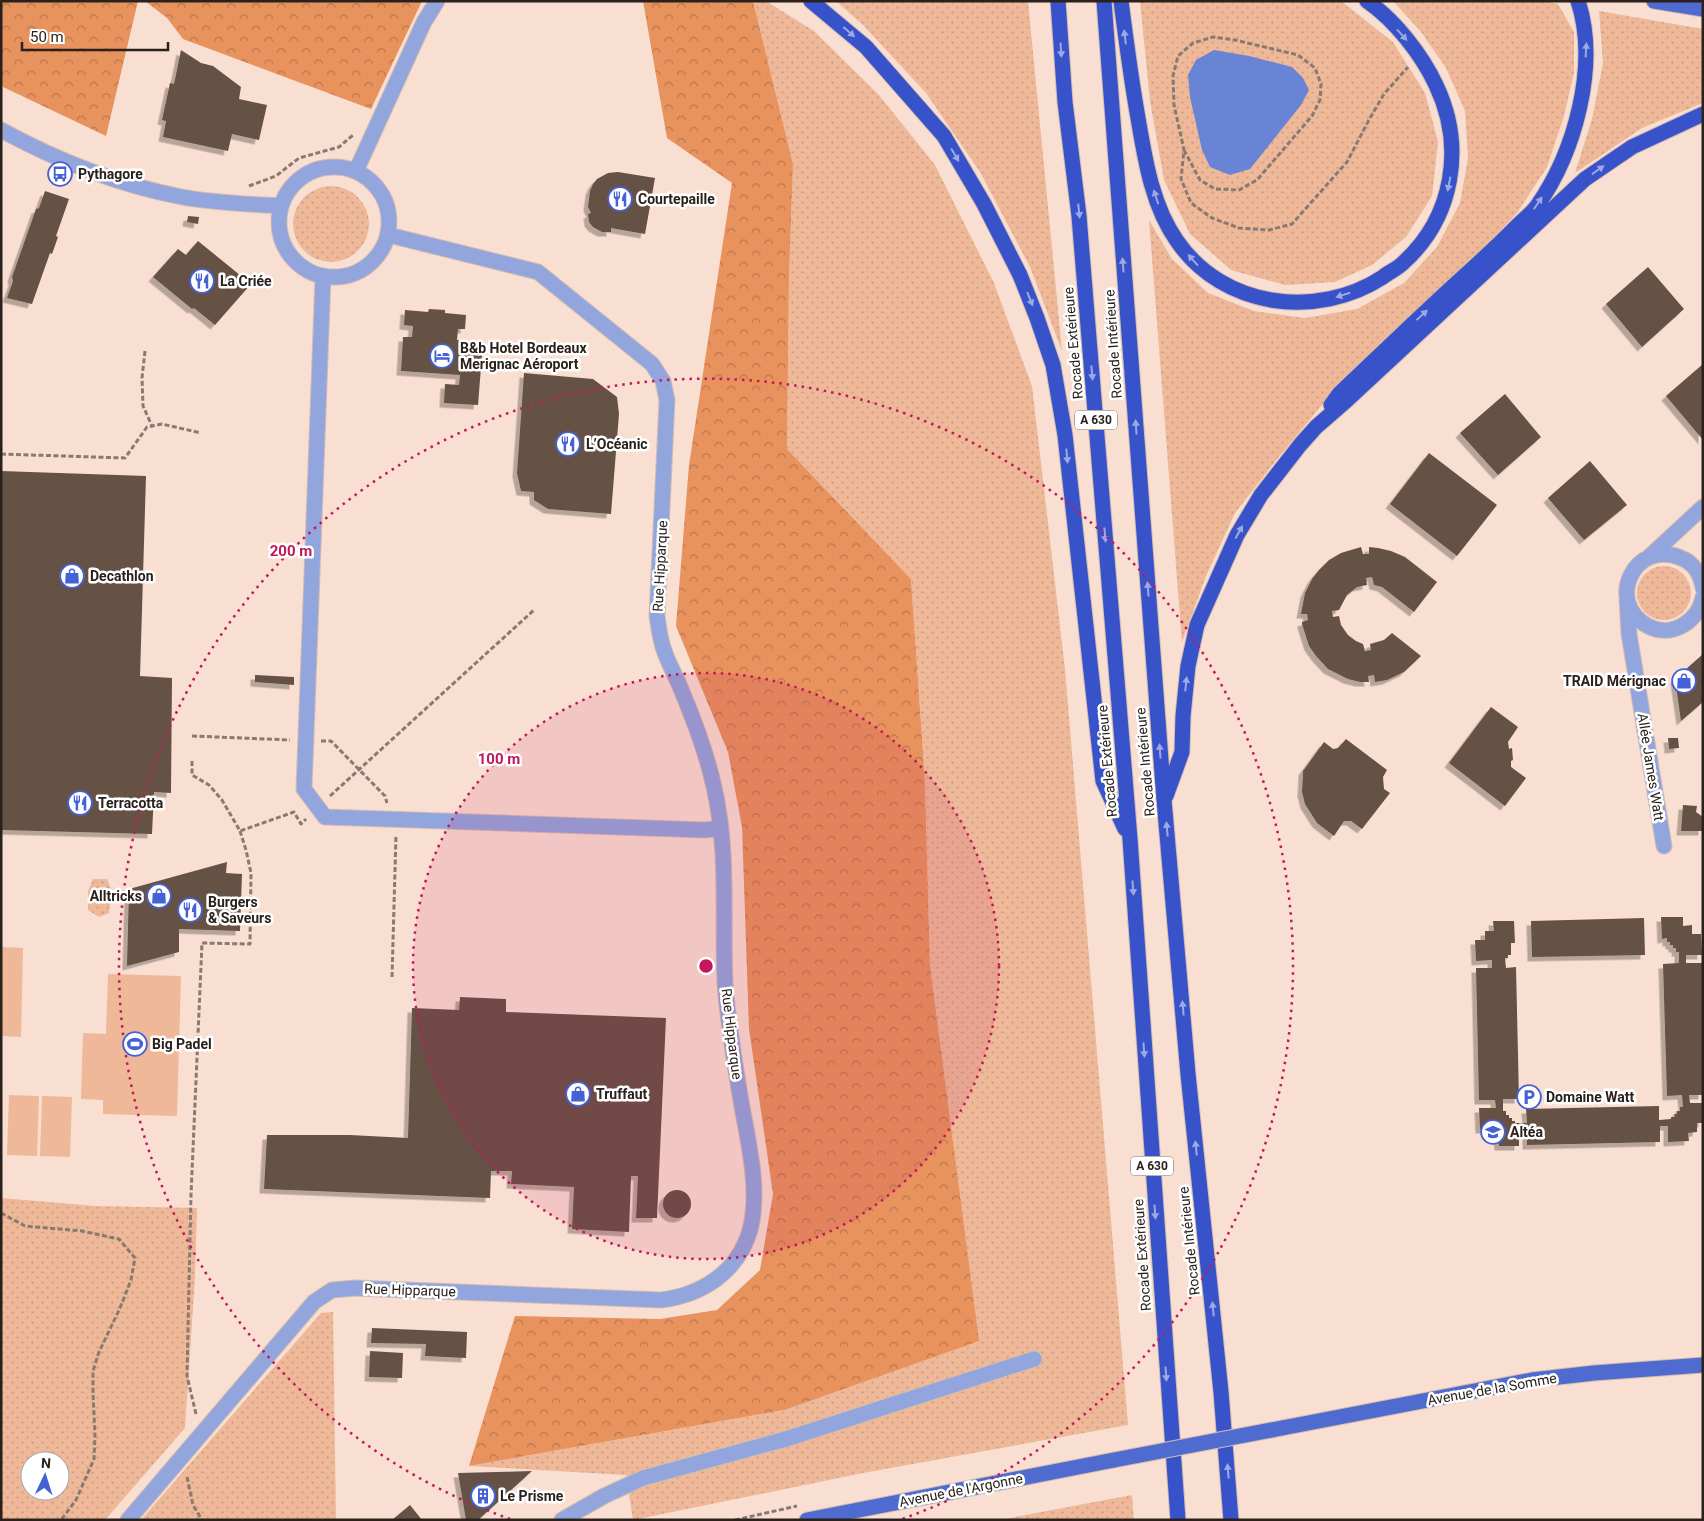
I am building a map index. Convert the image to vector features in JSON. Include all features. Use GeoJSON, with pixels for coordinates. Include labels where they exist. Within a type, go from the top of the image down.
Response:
{"type":"FeatureCollection","features":[{"type":"Feature","properties":{"kind":"highway"},"geometry":{"type":"LineString","coordinates":[[811,1],[866,47],[944,136],[984,204],[1020,274],[1037,318],[1053,365],[1065,435],[1103,781],[1130,839]]}},
{"type":"Feature","properties":{"kind":"highway","name":"Rocade Extérieure"},"geometry":{"type":"LineString","coordinates":[[1058,1],[1065,102],[1079,216],[1130,839],[1178,1520]]}},
{"type":"Feature","properties":{"kind":"highway","name":"Rocade Intérieure"},"geometry":{"type":"LineString","coordinates":[[1104,1],[1164,800],[1188,1074],[1221,1392],[1231,1520]]}},
{"type":"Feature","properties":{"kind":"highway"},"geometry":{"type":"LineString","coordinates":[[1121,1],[1129,64],[1150,177],[1160,209],[1176,241],[1200,268],[1226,286],[1257,298],[1286,302],[1339,297],[1368,286],[1382,278],[1402,264],[1422,243],[1438,218],[1448,192],[1452,167],[1451,132],[1444,102],[1429,69],[1404,36],[1367,1]]}},
{"type":"Feature","properties":{"kind":"highway"},"geometry":{"type":"LineString","coordinates":[[1164,800],[1182,752],[1183,716],[1188,666],[1197,625],[1237,535],[1260,495],[1316,427],[1339,394],[1536,207],[1561,165],[1576,120],[1584,78],[1586,42],[1584,22],[1578,1]]}},
{"type":"Feature","properties":{"kind":"highway"},"geometry":{"type":"LineString","coordinates":[[1316,427],[1585,179],[1632,147],[1703,114]]}},
{"type":"Feature","properties":{"kind":"main road"},"geometry":{"type":"LineString","coordinates":[[1654,1],[1703,9]]}},
{"type":"Feature","properties":{"kind":"main road","name":"Avenue de la Somme"},"geometry":{"type":"LineString","coordinates":[[1114,1460],[1532,1380],[1703,1365]]}},
{"type":"Feature","properties":{"kind":"main road","name":"Avenue de l'Argonne"},"geometry":{"type":"LineString","coordinates":[[807,1520],[1114,1460]]}},
{"type":"Feature","properties":{"kind":"street"},"geometry":{"type":"LineString","coordinates":[[356,171],[424,22],[437,1]]}},
{"type":"Feature","properties":{"kind":"street"},"geometry":{"type":"LineString","coordinates":[[1,130],[65,162],[125,183],[183,197],[281,206]]}},
{"type":"Feature","properties":{"kind":"street"},"geometry":{"type":"LineString","coordinates":[[338,167],[356,171],[372,182],[384,197],[390,215],[389,235],[382,250],[372,264],[357,273],[341,277],[324,277],[306,270],[292,258],[282,242],[278,224],[281,206],[289,189],[303,176],[319,169],[338,167]]}},
{"type":"Feature","properties":{"kind":"street","name":"Rue Hipparque"},"geometry":{"type":"LineString","coordinates":[[128,1520],[314,1302],[332,1290],[355,1288],[661,1300],[676,1298],[705,1288],[728,1268],[745,1244],[753,1217],[752,1161],[732,1049],[725,984],[724,867],[721,828],[715,790],[706,752],[659,635],[657,600],[667,400],[663,381],[652,364],[538,272],[389,235]]}},
{"type":"Feature","properties":{"kind":"street"},"geometry":{"type":"LineString","coordinates":[[324,277],[304,790],[325,817],[705,830],[721,828]]}},
{"type":"Feature","properties":{"kind":"street"},"geometry":{"type":"LineString","coordinates":[[1649,557],[1703,507]]}},
{"type":"Feature","properties":{"kind":"street"},"geometry":{"type":"LineString","coordinates":[[1649,557],[1661,554],[1674,554],[1686,560],[1695,568],[1703,588]]}},
{"type":"Feature","properties":{"kind":"street","name":"Allée James Watt"},"geometry":{"type":"LineString","coordinates":[[1649,557],[1638,564],[1631,574],[1626,598],[1629,634],[1664,846]]}},
{"type":"Feature","properties":{"kind":"street"},"geometry":{"type":"LineString","coordinates":[[1626,598],[1638,620],[1649,627],[1662,630],[1674,629],[1686,624],[1695,616],[1702,604],[1703,596]]}},
{"type":"Feature","properties":{"kind":"street"},"geometry":{"type":"LineString","coordinates":[[562,1520],[604,1496],[643,1478],[786,1439],[1034,1359]]}},
{"type":"Feature","properties":{"kind":"path"},"geometry":{"type":"LineString","coordinates":[[1184,150],[1200,180],[1215,189],[1239,190],[1257,180],[1312,116],[1320,100],[1321,84],[1315,68],[1298,55],[1235,40],[1212,37],[1193,43],[1178,56],[1173,76],[1174,105],[1184,150],[1181,178],[1192,202],[1212,218],[1239,228],[1269,230],[1292,224],[1347,162],[1384,94],[1418,55]]}},
{"type":"Feature","properties":{"kind":"path"},"geometry":{"type":"LineString","coordinates":[[245,187],[261,183],[276,176],[298,158],[339,148],[357,131]]}},
{"type":"Feature","properties":{"kind":"path"},"geometry":{"type":"LineString","coordinates":[[145,351],[142,378],[143,406],[152,426]]}},
{"type":"Feature","properties":{"kind":"path"},"geometry":{"type":"LineString","coordinates":[[1,454],[125,458],[147,427],[162,424],[201,433]]}},
{"type":"Feature","properties":{"kind":"path"},"geometry":{"type":"LineString","coordinates":[[240,831],[294,812],[301,824],[534,610]]}},
{"type":"Feature","properties":{"kind":"path"},"geometry":{"type":"LineString","coordinates":[[192,761],[192,775],[209,785],[222,800],[240,831],[251,873],[250,944],[202,943],[201,952],[191,1195],[187,1376],[197,1418],[207,1427]]}},
{"type":"Feature","properties":{"kind":"path"},"geometry":{"type":"LineString","coordinates":[[1,1213],[25,1226],[82,1231],[119,1239],[135,1258],[130,1280],[120,1308],[99,1352],[94,1371],[94,1459],[76,1500],[61,1520]]}},
{"type":"Feature","properties":{"kind":"path"},"geometry":{"type":"LineString","coordinates":[[178,1461],[188,1478],[193,1505],[202,1520]]}},
{"type":"Feature","properties":{"kind":"shaded area"},"geometry":{"type":"Polygon","coordinates":[[[753,1],[766,1],[814,31],[879,95],[935,165],[994,283],[1032,386],[1065,669],[1128,1425],[863,1473],[633,1520],[626,1475],[469,1466],[784,1410],[930,966],[925,781],[911,579],[787,449],[789,278],[793,164],[753,1]]]}},
{"type":"Feature","properties":{"kind":"shaded area"},"geometry":{"type":"Polygon","coordinates":[[[836,1],[1028,1],[1062,351],[1030,267],[980,172],[926,93],[863,25],[836,1]]]}},
{"type":"Feature","properties":{"kind":"shaded area"},"geometry":{"type":"Polygon","coordinates":[[[1140,1],[1341,1],[1393,42],[1425,93],[1438,142],[1432,196],[1406,237],[1372,265],[1335,282],[1285,285],[1231,270],[1190,234],[1164,180],[1150,101],[1140,1]]]}},
{"type":"Feature","properties":{"kind":"shaded area"},"geometry":{"type":"Polygon","coordinates":[[[1393,1],[1544,1],[1558,4],[1574,32],[1574,73],[1564,116],[1547,167],[1517,213],[1460,273],[1321,406],[1235,513],[1206,576],[1182,642],[1149,220],[1172,259],[1208,293],[1254,311],[1305,318],[1357,309],[1404,283],[1437,247],[1460,203],[1468,158],[1465,111],[1446,68],[1421,32],[1393,1]]]}},
{"type":"Feature","properties":{"kind":"shaded area"},"geometry":{"type":"Polygon","coordinates":[[[1599,11],[1703,29],[1703,103],[1642,128],[1575,173],[1592,119],[1603,63],[1599,11]]]}},
{"type":"Feature","properties":{"kind":"shaded area"},"geometry":{"type":"Polygon","coordinates":[[[331,186],[345,189],[358,197],[366,210],[369,224],[366,238],[358,251],[345,259],[331,262],[317,259],[304,251],[296,238],[293,224],[296,210],[304,197],[317,189],[331,186]]]}},
{"type":"Feature","properties":{"kind":"shaded area"},"geometry":{"type":"Polygon","coordinates":[[[1664,566],[1674,568],[1683,574],[1689,583],[1691,593],[1689,603],[1683,612],[1674,618],[1664,620],[1654,618],[1645,612],[1639,603],[1637,593],[1639,583],[1645,574],[1654,568],[1664,566]]]}},
{"type":"Feature","properties":{"kind":"shaded area"},"geometry":{"type":"Polygon","coordinates":[[[93,879],[107,879],[112,891],[109,913],[99,917],[88,910],[88,891],[93,879]]]}},
{"type":"Feature","properties":{"kind":"shaded area"},"geometry":{"type":"Polygon","coordinates":[[[1,947],[23,948],[21,1037],[1,1036],[1,947]]]}},
{"type":"Feature","properties":{"kind":"shaded area"},"geometry":{"type":"Polygon","coordinates":[[[108,974],[181,976],[177,1116],[103,1114],[103,1100],[81,1099],[83,1033],[106,1034],[108,974]]]}},
{"type":"Feature","properties":{"kind":"shaded area"},"geometry":{"type":"Polygon","coordinates":[[[9,1095],[39,1096],[37,1156],[7,1155],[9,1095]]]}},
{"type":"Feature","properties":{"kind":"shaded area"},"geometry":{"type":"Polygon","coordinates":[[[42,1096],[72,1097],[70,1157],[40,1156],[42,1096]]]}},
{"type":"Feature","properties":{"kind":"shaded area"},"geometry":{"type":"Polygon","coordinates":[[[1,1198],[95,1206],[197,1208],[195,1277],[185,1428],[105,1520],[1,1520],[1,1198]]]}},
{"type":"Feature","properties":{"kind":"shaded area"},"geometry":{"type":"Polygon","coordinates":[[[333,1312],[336,1520],[141,1520],[321,1313],[333,1312]]]}},
{"type":"Feature","properties":{"kind":"shaded area"},"geometry":{"type":"Polygon","coordinates":[[[1132,1495],[1134,1520],[999,1520],[1132,1495]]]}},
{"type":"Feature","properties":{"kind":"green space"},"geometry":{"type":"Polygon","coordinates":[[[1,1],[138,1],[106,136],[1,86],[1,1]]]}},
{"type":"Feature","properties":{"kind":"green space"},"geometry":{"type":"Polygon","coordinates":[[[145,1],[422,1],[371,109],[183,39],[167,18],[145,1]]]}},
{"type":"Feature","properties":{"kind":"green space"},"geometry":{"type":"Polygon","coordinates":[[[643,1],[753,1],[793,164],[789,278],[787,449],[911,579],[925,781],[930,966],[979,1341],[784,1410],[469,1466],[515,1316],[660,1319],[717,1310],[760,1270],[773,1194],[749,1029],[742,827],[728,752],[676,626],[689,465],[732,183],[667,138],[643,1]]]}},
{"type":"Feature","properties":{"kind":"water"},"geometry":{"type":"Polygon","coordinates":[[[1214,50],[1249,56],[1292,67],[1303,78],[1309,90],[1301,105],[1250,169],[1230,175],[1210,167],[1202,150],[1190,97],[1188,75],[1196,60],[1214,50]]]}},
{"type":"Feature","properties":{"kind":"building"},"geometry":{"type":"Polygon","coordinates":[[[181,50],[201,63],[213,66],[241,87],[239,99],[267,105],[259,140],[232,134],[228,151],[163,137],[166,121],[162,120],[170,83],[174,84],[181,50]]]}},
{"type":"Feature","properties":{"kind":"building","name":"Courtepaille"},"geometry":{"type":"Polygon","coordinates":[[[618,172],[655,178],[645,234],[611,228],[611,232],[602,232],[593,227],[589,222],[588,214],[591,213],[588,207],[593,184],[597,179],[608,173],[618,172]]]}},
{"type":"Feature","properties":{"kind":"building"},"geometry":{"type":"Polygon","coordinates":[[[45,191],[69,199],[56,236],[58,237],[52,254],[50,253],[32,304],[7,298],[13,281],[12,277],[36,209],[39,208],[45,191]]]}},
{"type":"Feature","properties":{"kind":"building"},"geometry":{"type":"Polygon","coordinates":[[[188,216],[199,217],[198,224],[187,222],[188,216]]]}},
{"type":"Feature","properties":{"kind":"building","name":"La Criée"},"geometry":{"type":"Polygon","coordinates":[[[198,241],[251,284],[215,325],[153,277],[178,249],[186,255],[198,241]]]}},
{"type":"Feature","properties":{"kind":"building"},"geometry":{"type":"Polygon","coordinates":[[[1648,267],[1684,309],[1642,347],[1606,304],[1648,267]]]}},
{"type":"Feature","properties":{"kind":"building","name":"B&b Hotel Bordeaux Merignac Aéroport"},"geometry":{"type":"Polygon","coordinates":[[[429,309],[445,310],[445,313],[466,315],[465,329],[458,329],[457,340],[483,342],[478,405],[444,403],[445,384],[459,385],[460,375],[401,371],[403,337],[412,337],[413,326],[404,325],[405,310],[428,312],[429,309]]]}},
{"type":"Feature","properties":{"kind":"building"},"geometry":{"type":"Polygon","coordinates":[[[1703,364],[1703,440],[1666,396],[1703,364]]]}},
{"type":"Feature","properties":{"kind":"building","name":"L’Océanic"},"geometry":{"type":"Polygon","coordinates":[[[524,373],[593,379],[617,397],[619,414],[611,514],[548,509],[534,500],[534,492],[521,491],[517,473],[524,373]]]}},
{"type":"Feature","properties":{"kind":"building"},"geometry":{"type":"Polygon","coordinates":[[[1505,394],[1541,437],[1498,475],[1460,433],[1505,394]]]}},
{"type":"Feature","properties":{"kind":"building"},"geometry":{"type":"Polygon","coordinates":[[[1429,453],[1497,505],[1457,556],[1390,504],[1429,453]]]}},
{"type":"Feature","properties":{"kind":"building"},"geometry":{"type":"Polygon","coordinates":[[[1590,461],[1627,505],[1584,540],[1548,498],[1590,461]]]}},
{"type":"Feature","properties":{"kind":"building","name":"Decathlon"},"geometry":{"type":"Polygon","coordinates":[[[1,471],[146,476],[140,676],[172,678],[171,793],[154,792],[152,834],[1,830],[1,471]]]}},
{"type":"Feature","properties":{"kind":"building"},"geometry":{"type":"Polygon","coordinates":[[[1361,547],[1363,554],[1369,554],[1369,547],[1391,551],[1405,557],[1437,582],[1414,612],[1382,587],[1374,585],[1372,577],[1366,578],[1367,585],[1357,587],[1347,595],[1339,610],[1332,611],[1333,617],[1339,616],[1341,625],[1348,635],[1363,644],[1365,651],[1371,650],[1370,644],[1384,640],[1392,633],[1421,656],[1404,672],[1387,680],[1375,682],[1374,675],[1368,676],[1369,682],[1360,682],[1348,679],[1328,669],[1309,646],[1302,624],[1302,622],[1308,620],[1307,614],[1301,614],[1305,593],[1312,579],[1329,560],[1341,553],[1361,547]]]}},
{"type":"Feature","properties":{"kind":"building"},"geometry":{"type":"Polygon","coordinates":[[[1703,654],[1703,702],[1681,721],[1675,679],[1703,654]]]}},
{"type":"Feature","properties":{"kind":"building"},"geometry":{"type":"Polygon","coordinates":[[[255,675],[294,677],[294,685],[255,682],[255,675]]]}},
{"type":"Feature","properties":{"kind":"building"},"geometry":{"type":"Polygon","coordinates":[[[1491,707],[1518,727],[1508,742],[1509,749],[1512,748],[1513,760],[1511,761],[1511,767],[1526,778],[1505,806],[1449,763],[1491,707]]]}},
{"type":"Feature","properties":{"kind":"building"},"geometry":{"type":"Polygon","coordinates":[[[1668,738],[1678,738],[1679,748],[1669,749],[1668,738]]]}},
{"type":"Feature","properties":{"kind":"building"},"geometry":{"type":"Polygon","coordinates":[[[1346,739],[1387,770],[1383,777],[1384,789],[1390,793],[1362,829],[1351,821],[1344,821],[1334,836],[1317,823],[1305,804],[1302,792],[1303,771],[1324,742],[1333,749],[1338,748],[1346,739]]]}},
{"type":"Feature","properties":{"kind":"building"},"geometry":{"type":"Polygon","coordinates":[[[1683,805],[1697,806],[1696,812],[1703,817],[1703,831],[1681,831],[1683,805]]]}},
{"type":"Feature","properties":{"kind":"building","name":"Burgers & Saveurs"},"geometry":{"type":"Polygon","coordinates":[[[227,862],[226,873],[242,874],[240,931],[179,929],[179,952],[127,966],[129,889],[227,862]]]}},
{"type":"Feature","properties":{"kind":"building"},"geometry":{"type":"Polygon","coordinates":[[[1661,917],[1683,917],[1683,926],[1692,925],[1692,934],[1701,934],[1702,955],[1686,955],[1686,963],[1702,963],[1703,1095],[1689,1095],[1690,1103],[1703,1103],[1703,1123],[1697,1123],[1697,1132],[1688,1133],[1689,1141],[1668,1142],[1668,1126],[1660,1126],[1660,1142],[1527,1145],[1527,1128],[1519,1129],[1519,1146],[1499,1146],[1498,1136],[1490,1136],[1489,1129],[1480,1129],[1479,1108],[1496,1108],[1495,1100],[1479,1100],[1476,968],[1492,968],[1492,960],[1476,961],[1475,940],[1485,940],[1485,931],[1494,931],[1493,921],[1514,921],[1515,943],[1511,943],[1511,955],[1505,958],[1506,968],[1516,967],[1519,1099],[1503,1099],[1503,1111],[1506,1111],[1506,1115],[1512,1118],[1512,1121],[1515,1121],[1515,1123],[1527,1123],[1526,1109],[1659,1106],[1659,1120],[1671,1119],[1671,1117],[1675,1117],[1674,1114],[1677,1114],[1677,1111],[1680,1111],[1680,1107],[1683,1107],[1682,1095],[1667,1096],[1663,964],[1679,963],[1679,952],[1676,952],[1676,948],[1670,945],[1670,942],[1667,942],[1667,938],[1662,939],[1661,917]]]}},
{"type":"Feature","properties":{"kind":"building"},"geometry":{"type":"Polygon","coordinates":[[[1644,918],[1645,955],[1532,957],[1531,921],[1644,918]]]}},
{"type":"Feature","properties":{"kind":"building"},"geometry":{"type":"Polygon","coordinates":[[[460,997],[506,999],[506,1012],[666,1018],[657,1218],[636,1218],[638,1176],[631,1176],[629,1232],[572,1229],[574,1187],[511,1184],[512,1171],[491,1171],[490,1198],[264,1189],[267,1135],[350,1135],[408,1138],[412,1008],[459,1010],[460,997]]]}},
{"type":"Feature","properties":{"kind":"building"},"geometry":{"type":"Polygon","coordinates":[[[677,1190],[687,1194],[691,1204],[687,1214],[677,1218],[667,1214],[663,1204],[667,1194],[677,1190]]]}},
{"type":"Feature","properties":{"kind":"building"},"geometry":{"type":"Polygon","coordinates":[[[372,1328],[467,1332],[466,1358],[425,1356],[426,1344],[371,1343],[372,1328]]]}},
{"type":"Feature","properties":{"kind":"building"},"geometry":{"type":"Polygon","coordinates":[[[370,1351],[403,1353],[402,1378],[369,1377],[370,1351]]]}},
{"type":"Feature","properties":{"kind":"building","name":"Le Prisme"},"geometry":{"type":"Polygon","coordinates":[[[532,1471],[478,1520],[466,1520],[458,1473],[532,1471]]]}},
{"type":"Feature","properties":{"kind":"building"},"geometry":{"type":"Polygon","coordinates":[[[410,1505],[422,1520],[392,1520],[410,1505]]]}},
{"type":"Feature","properties":{"kind":"place","name":"Pythagore"},"geometry":{"type":"Point","coordinates":[60,174]}},
{"type":"Feature","properties":{"kind":"place","name":"Courtepaille"},"geometry":{"type":"Point","coordinates":[620,199]}},
{"type":"Feature","properties":{"kind":"place","name":"La Criée"},"geometry":{"type":"Point","coordinates":[202,281]}},
{"type":"Feature","properties":{"kind":"place","name":"B&b Hotel Bordeaux Merignac Aéroport"},"geometry":{"type":"Point","coordinates":[442,356]}},
{"type":"Feature","properties":{"kind":"place","name":"L’Océanic"},"geometry":{"type":"Point","coordinates":[568,444]}},
{"type":"Feature","properties":{"kind":"place","name":"Decathlon"},"geometry":{"type":"Point","coordinates":[72,576]}},
{"type":"Feature","properties":{"kind":"place","name":"TRAID Mérignac"},"geometry":{"type":"Point","coordinates":[1684,681]}},
{"type":"Feature","properties":{"kind":"place","name":"Terracotta"},"geometry":{"type":"Point","coordinates":[80,803]}},
{"type":"Feature","properties":{"kind":"place","name":"Alltricks"},"geometry":{"type":"Point","coordinates":[159,896]}},
{"type":"Feature","properties":{"kind":"place","name":"Burgers & Saveurs"},"geometry":{"type":"Point","coordinates":[190,910]}},
{"type":"Feature","properties":{"kind":"place","name":"Big Padel"},"geometry":{"type":"Point","coordinates":[135,1044]}},
{"type":"Feature","properties":{"kind":"place","name":"Truffaut"},"geometry":{"type":"Point","coordinates":[578,1094]}},
{"type":"Feature","properties":{"kind":"place","name":"Domaine Watt"},"geometry":{"type":"Point","coordinates":[1529,1097]}},
{"type":"Feature","properties":{"kind":"place","name":"Altéa"},"geometry":{"type":"Point","coordinates":[1493,1132]}},
{"type":"Feature","properties":{"kind":"place","name":"Le Prisme"},"geometry":{"type":"Point","coordinates":[483,1496]}}]}
